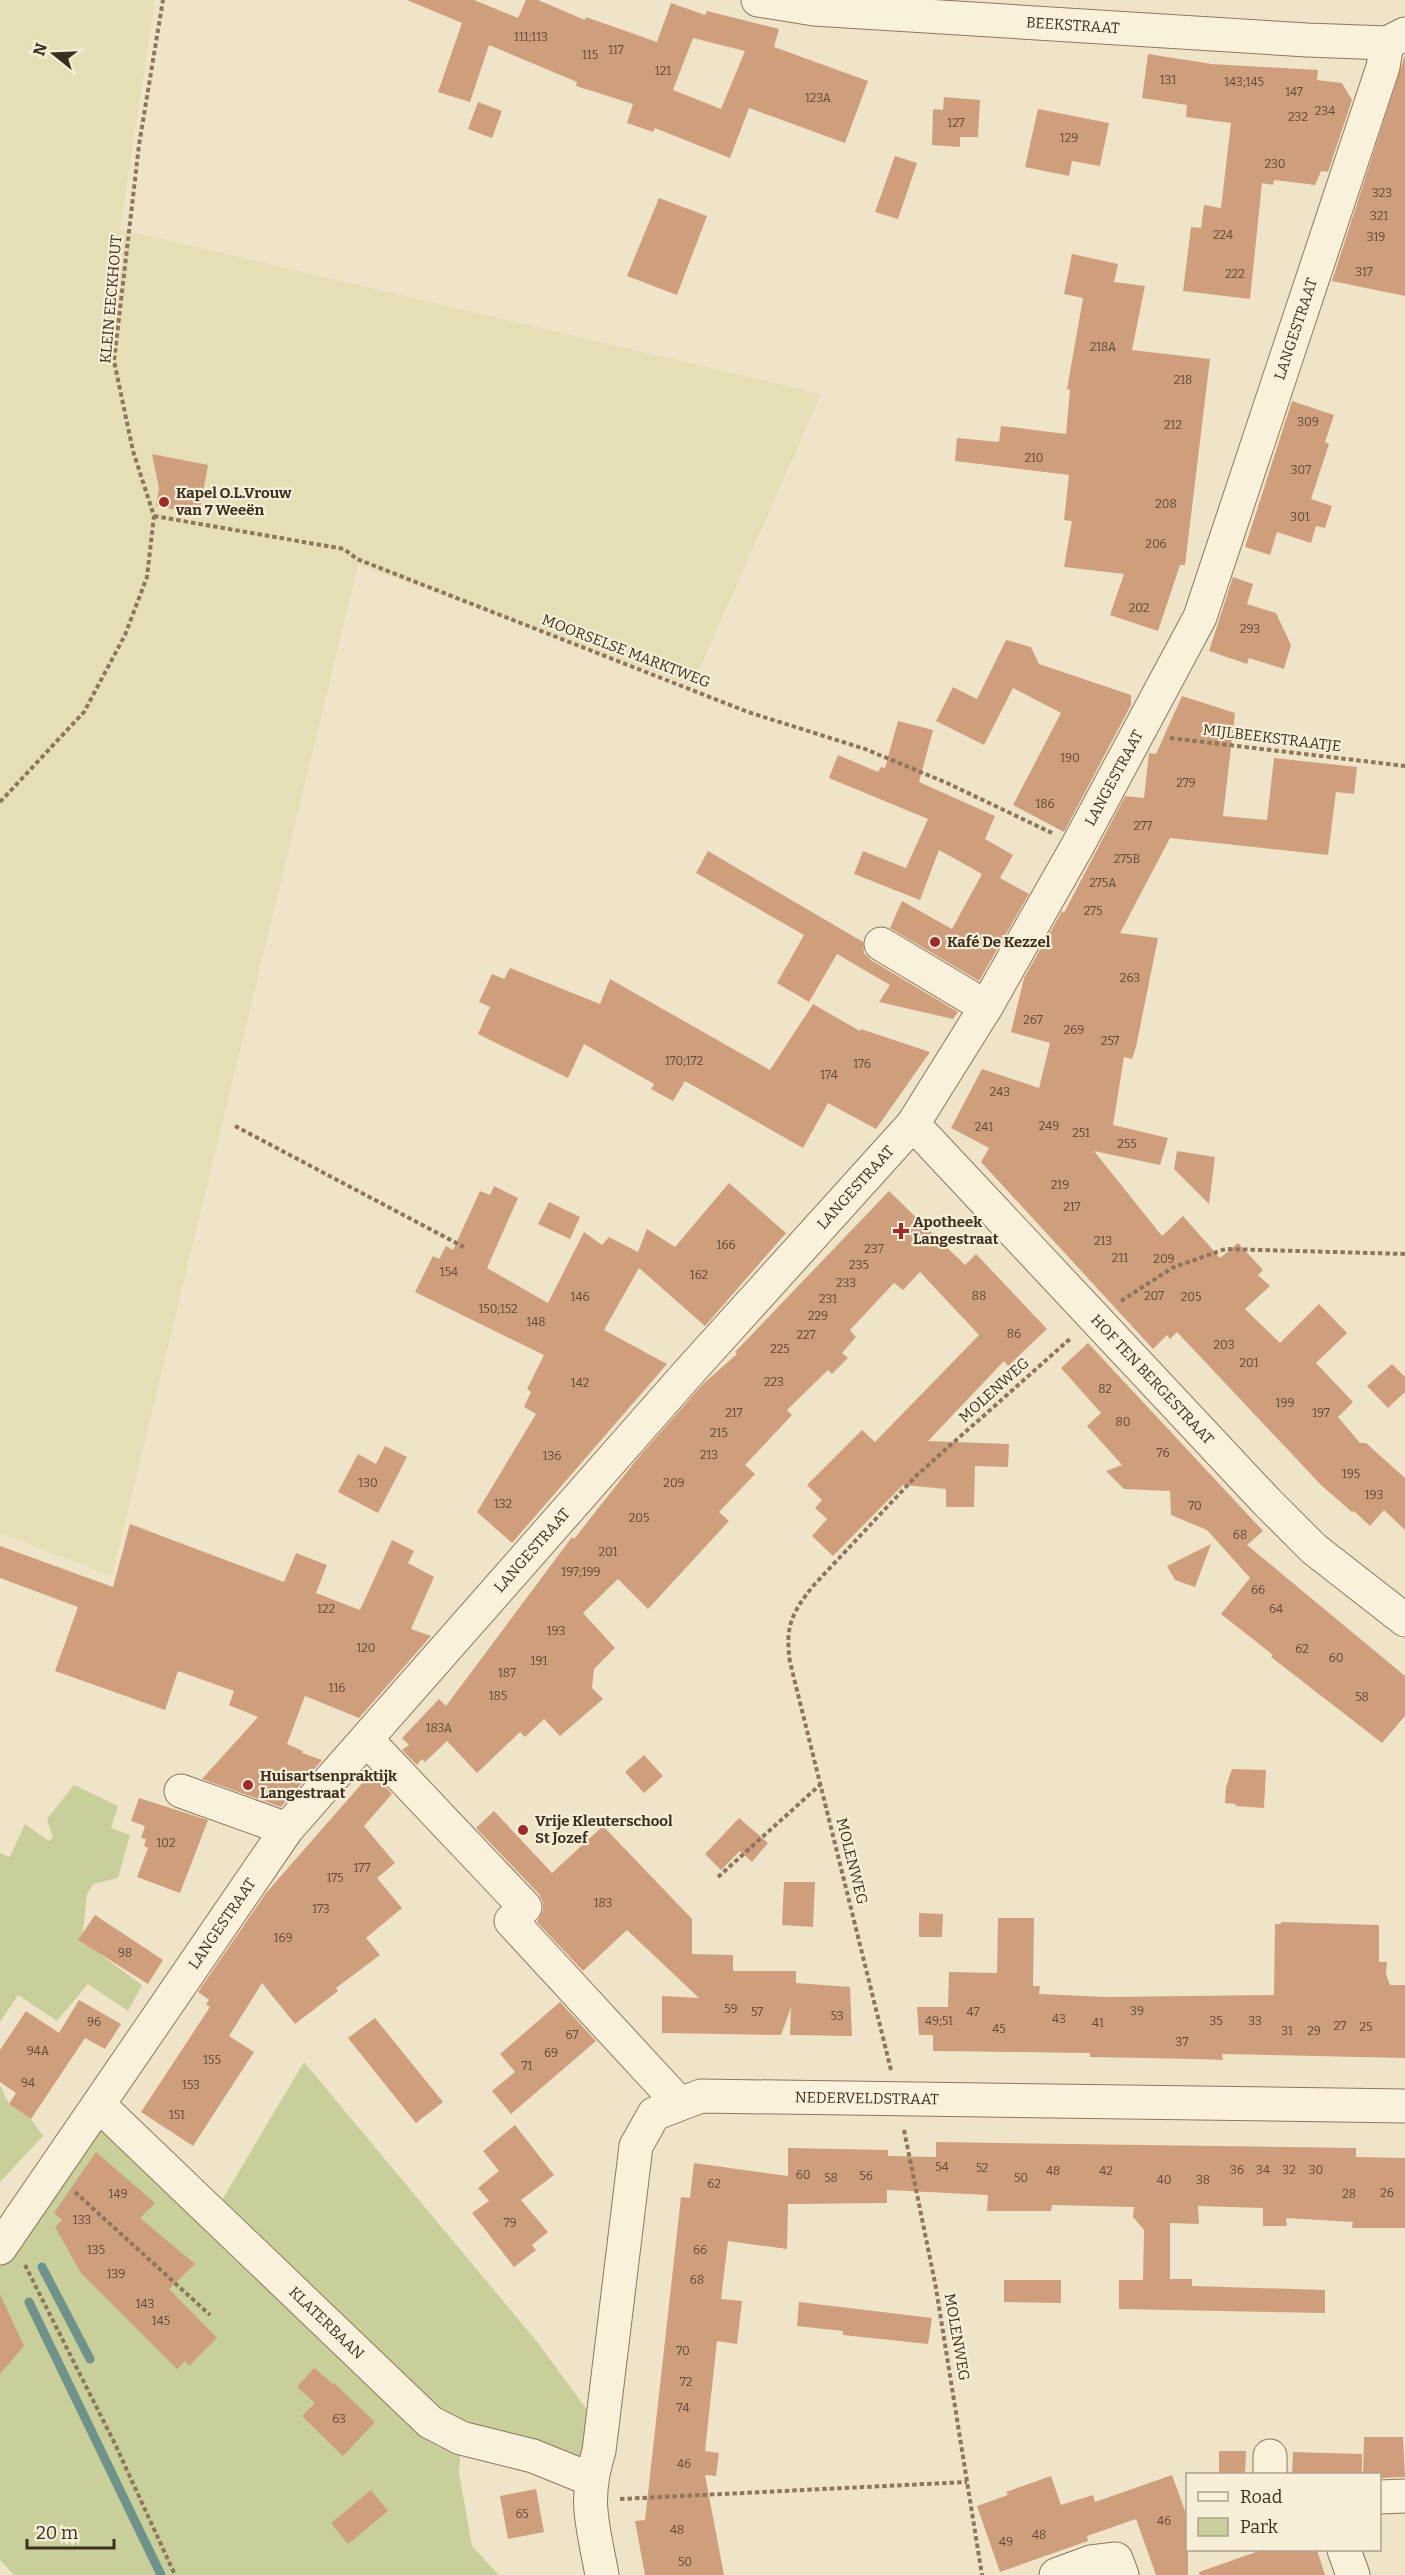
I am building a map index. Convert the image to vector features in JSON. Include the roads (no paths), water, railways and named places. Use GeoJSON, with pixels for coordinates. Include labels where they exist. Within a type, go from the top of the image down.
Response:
{"type":"FeatureCollection","features":[{"type":"Feature","properties":{"kind":"street","name":"BEEKSTRAAT"},"geometry":{"type":"LineString","coordinates":[[758,0],[838,10],[1396,38]]}},
{"type":"Feature","properties":{"kind":"street","name":"LANGESTRAAT"},"geometry":{"type":"LineString","coordinates":[[5,2242],[287,1829],[689,1372],[914,1124],[986,1007],[1078,845],[1200,617],[1383,67],[1396,38]]}},
{"type":"Feature","properties":{"kind":"street"},"geometry":{"type":"LineString","coordinates":[[881,944],[986,1007]]}},
{"type":"Feature","properties":{"kind":"street","name":"HOF TEN BERGESTRAAT"},"geometry":{"type":"LineString","coordinates":[[914,1124],[1094,1318],[1314,1549],[1405,1620]]}},
{"type":"Feature","properties":{"kind":"street"},"geometry":{"type":"LineString","coordinates":[[367,1740],[525,1906],[511,1921],[679,2103]]}},
{"type":"Feature","properties":{"kind":"street"},"geometry":{"type":"LineString","coordinates":[[181,1791],[287,1829]]}},
{"type":"Feature","properties":{"kind":"street","name":"NEDERVELDSTRAAT"},"geometry":{"type":"LineString","coordinates":[[590,2490],[602,2429],[636,2146],[654,2115],[679,2103],[701,2096],[897,2096],[1405,2106]]}},
{"type":"Feature","properties":{"kind":"street","name":"KLATERBAAN"},"geometry":{"type":"LineString","coordinates":[[99,2105],[430,2422],[461,2438],[533,2456],[590,2490]]}},
{"type":"Feature","properties":{"kind":"street"},"geometry":{"type":"LineString","coordinates":[[590,2490],[602,2575]]}},
{"type":"Feature","properties":{"kind":"street"},"geometry":{"type":"LineString","coordinates":[[1381,2497],[1405,2496]]}},
{"type":"Feature","properties":{"kind":"street"},"geometry":{"type":"LineString","coordinates":[[1344,2551],[1353,2575]]}},
{"type":"Feature","properties":{"kind":"street"},"geometry":{"type":"LineString","coordinates":[[1056,2575],[1091,2562],[1116,2559],[1122,2575]]}},
{"type":"Feature","properties":{"kind":"waterway"},"geometry":{"type":"LineString","coordinates":[[42,2267],[90,2359]]}},
{"type":"Feature","properties":{"kind":"waterway"},"geometry":{"type":"LineString","coordinates":[[29,2302],[161,2575]]}},
{"type":"Feature","properties":{"kind":"place","name":"Kapel O.L.Vrouw van 7 Weeën"},"geometry":{"type":"Point","coordinates":[164,502]}},
{"type":"Feature","properties":{"kind":"place","name":"Kafé De Kezzel"},"geometry":{"type":"Point","coordinates":[935,942]}},
{"type":"Feature","properties":{"kind":"place","name":"Apotheek Langestraat"},"geometry":{"type":"Point","coordinates":[901,1231]}},
{"type":"Feature","properties":{"kind":"place","name":"Huisartsenpraktijk Langestraat"},"geometry":{"type":"Point","coordinates":[248,1785]}},
{"type":"Feature","properties":{"kind":"place","name":"Vrije Kleuterschool St Jozef"},"geometry":{"type":"Point","coordinates":[523,1830]}}]}
